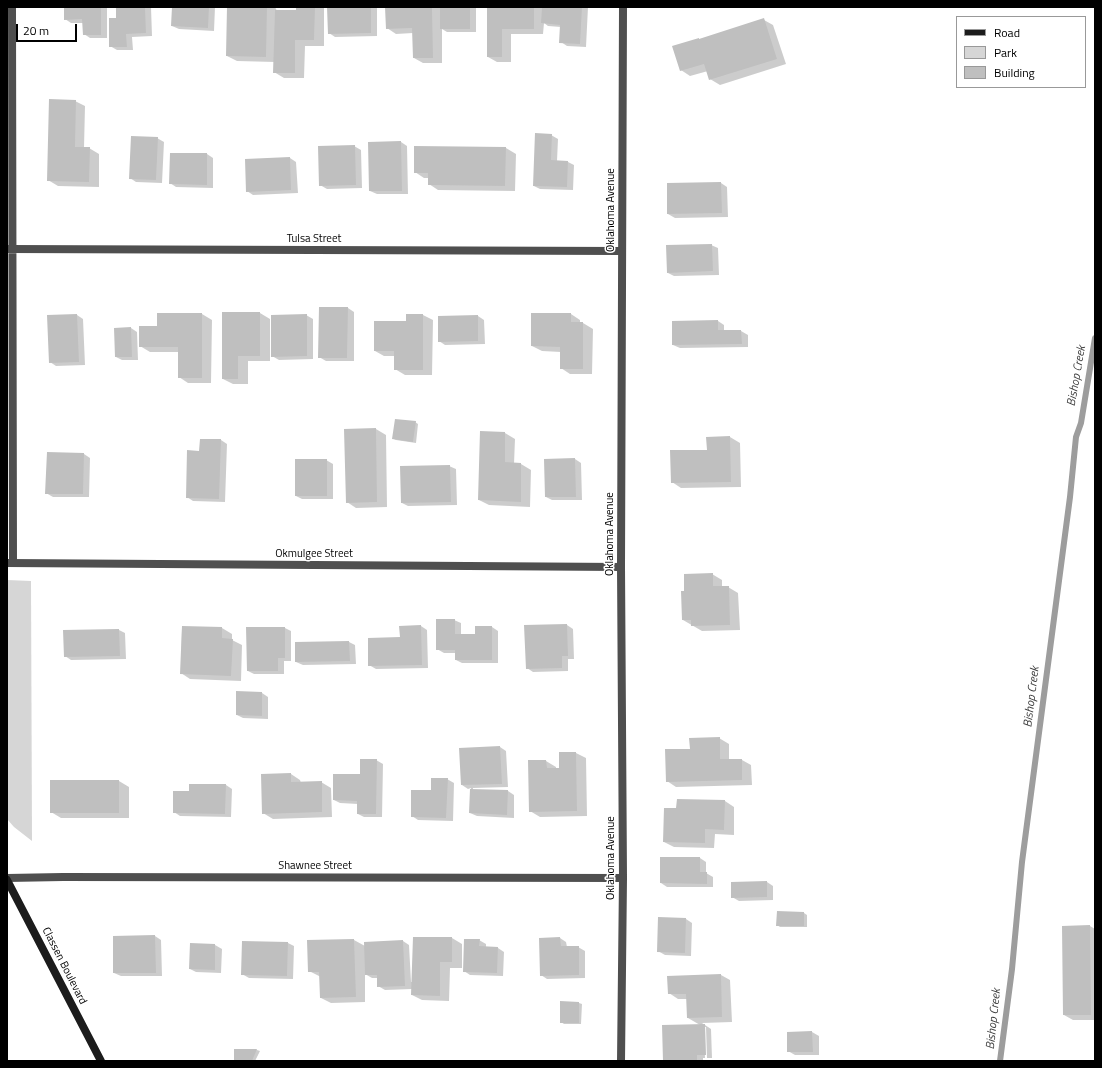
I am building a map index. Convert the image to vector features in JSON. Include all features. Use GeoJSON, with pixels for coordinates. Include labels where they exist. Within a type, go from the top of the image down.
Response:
{"type":"FeatureCollection","features":[{"type":"Feature","properties":{"kind":"main road","name":"Classen Boulevard"},"geometry":{"type":"LineString","coordinates":[[7,879],[100,1060]]}},
{"type":"Feature","properties":{"kind":"street"},"geometry":{"type":"LineString","coordinates":[[10,563],[12,7]]}},
{"type":"Feature","properties":{"kind":"street","name":"Oklahoma Avenue"},"geometry":{"type":"LineString","coordinates":[[621,1061],[623,878],[621,567],[622,7]]}},
{"type":"Feature","properties":{"kind":"street","name":"Tulsa Street"},"geometry":{"type":"LineString","coordinates":[[10,249],[622,251]]}},
{"type":"Feature","properties":{"kind":"street","name":"Okmulgee Street"},"geometry":{"type":"LineString","coordinates":[[10,563],[621,567]]}},
{"type":"Feature","properties":{"kind":"street","name":"Shawnee Street"},"geometry":{"type":"LineString","coordinates":[[7,879],[79,877],[623,878]]}},
{"type":"Feature","properties":{"kind":"green space"},"geometry":{"type":"Polygon","coordinates":[[[7,580],[31,581],[32,841],[14,827],[7,819],[7,580]]]}},
{"type":"Feature","properties":{"kind":"building"},"geometry":{"type":"Polygon","coordinates":[[[64,7],[101,7],[101,35],[83,35],[82,19],[64,20],[64,7]]]}},
{"type":"Feature","properties":{"kind":"building"},"geometry":{"type":"Polygon","coordinates":[[[116,7],[145,7],[146,33],[126,34],[127,47],[109,47],[109,18],[116,18],[116,7]]]}},
{"type":"Feature","properties":{"kind":"building"},"geometry":{"type":"Polygon","coordinates":[[[172,7],[209,7],[208,28],[171,26],[172,7]]]}},
{"type":"Feature","properties":{"kind":"building"},"geometry":{"type":"Polygon","coordinates":[[[227,7],[267,7],[266,57],[226,56],[227,7]]]}},
{"type":"Feature","properties":{"kind":"building"},"geometry":{"type":"Polygon","coordinates":[[[296,7],[315,7],[314,40],[295,40],[295,73],[273,73],[275,10],[296,10],[296,7]]]}},
{"type":"Feature","properties":{"kind":"building"},"geometry":{"type":"Polygon","coordinates":[[[327,7],[371,7],[371,33],[328,34],[327,7]]]}},
{"type":"Feature","properties":{"kind":"building"},"geometry":{"type":"Polygon","coordinates":[[[385,7],[432,7],[433,58],[413,58],[412,28],[386,29],[385,7]]]}},
{"type":"Feature","properties":{"kind":"building"},"geometry":{"type":"Polygon","coordinates":[[[440,7],[470,7],[470,29],[440,29],[440,7]]]}},
{"type":"Feature","properties":{"kind":"building"},"geometry":{"type":"Polygon","coordinates":[[[487,7],[534,7],[534,29],[502,29],[502,57],[487,57],[487,7]]]}},
{"type":"Feature","properties":{"kind":"building"},"geometry":{"type":"Polygon","coordinates":[[[542,7],[582,7],[580,44],[559,43],[560,25],[541,23],[542,7]]]}},
{"type":"Feature","properties":{"kind":"building"},"geometry":{"type":"Polygon","coordinates":[[[764,18],[777,59],[709,80],[704,64],[680,71],[672,46],[764,18]]]}},
{"type":"Feature","properties":{"kind":"building"},"geometry":{"type":"Polygon","coordinates":[[[49,99],[76,100],[75,147],[90,147],[89,182],[47,181],[49,99]]]}},
{"type":"Feature","properties":{"kind":"building"},"geometry":{"type":"Polygon","coordinates":[[[535,133],[552,134],[551,160],[568,161],[567,187],[533,186],[535,133]]]}},
{"type":"Feature","properties":{"kind":"building"},"geometry":{"type":"Polygon","coordinates":[[[131,136],[158,137],[156,180],[129,179],[131,136]]]}},
{"type":"Feature","properties":{"kind":"building"},"geometry":{"type":"Polygon","coordinates":[[[401,141],[402,191],[369,191],[368,142],[401,141]]]}},
{"type":"Feature","properties":{"kind":"building"},"geometry":{"type":"Polygon","coordinates":[[[355,145],[356,185],[319,186],[318,146],[355,145]]]}},
{"type":"Feature","properties":{"kind":"building"},"geometry":{"type":"Polygon","coordinates":[[[414,146],[506,147],[505,186],[428,185],[428,173],[414,173],[414,146]]]}},
{"type":"Feature","properties":{"kind":"building"},"geometry":{"type":"Polygon","coordinates":[[[170,153],[207,153],[207,185],[169,184],[170,153]]]}},
{"type":"Feature","properties":{"kind":"building"},"geometry":{"type":"Polygon","coordinates":[[[290,157],[291,190],[246,192],[245,159],[290,157]]]}},
{"type":"Feature","properties":{"kind":"building"},"geometry":{"type":"Polygon","coordinates":[[[721,182],[722,213],[667,214],[667,183],[721,182]]]}},
{"type":"Feature","properties":{"kind":"building"},"geometry":{"type":"Polygon","coordinates":[[[712,244],[713,271],[667,273],[666,245],[712,244]]]}},
{"type":"Feature","properties":{"kind":"building"},"geometry":{"type":"Polygon","coordinates":[[[319,307],[348,307],[347,358],[318,358],[319,307]]]}},
{"type":"Feature","properties":{"kind":"building"},"geometry":{"type":"Polygon","coordinates":[[[222,312],[260,312],[260,356],[238,356],[238,379],[222,379],[222,312]]]}},
{"type":"Feature","properties":{"kind":"building"},"geometry":{"type":"Polygon","coordinates":[[[157,313],[202,313],[202,378],[178,378],[178,347],[139,347],[139,326],[157,326],[157,313]]]}},
{"type":"Feature","properties":{"kind":"building"},"geometry":{"type":"Polygon","coordinates":[[[531,313],[571,313],[571,322],[583,322],[583,369],[560,369],[560,347],[531,346],[531,313]]]}},
{"type":"Feature","properties":{"kind":"building"},"geometry":{"type":"Polygon","coordinates":[[[77,314],[79,362],[49,363],[47,315],[77,314]]]}},
{"type":"Feature","properties":{"kind":"building"},"geometry":{"type":"Polygon","coordinates":[[[307,314],[307,356],[271,357],[271,315],[307,314]]]}},
{"type":"Feature","properties":{"kind":"building"},"geometry":{"type":"Polygon","coordinates":[[[406,314],[423,314],[423,370],[394,370],[394,351],[374,351],[374,321],[406,321],[406,314]]]}},
{"type":"Feature","properties":{"kind":"building"},"geometry":{"type":"Polygon","coordinates":[[[478,315],[478,341],[438,342],[438,316],[478,315]]]}},
{"type":"Feature","properties":{"kind":"building"},"geometry":{"type":"Polygon","coordinates":[[[718,320],[718,330],[741,330],[742,344],[672,345],[672,321],[718,320]]]}},
{"type":"Feature","properties":{"kind":"building"},"geometry":{"type":"Polygon","coordinates":[[[131,327],[132,357],[115,357],[114,328],[131,327]]]}},
{"type":"Feature","properties":{"kind":"building"},"geometry":{"type":"Polygon","coordinates":[[[395,419],[416,421],[413,442],[392,439],[395,419]]]}},
{"type":"Feature","properties":{"kind":"building"},"geometry":{"type":"Polygon","coordinates":[[[376,428],[377,502],[346,503],[344,429],[376,428]]]}},
{"type":"Feature","properties":{"kind":"building"},"geometry":{"type":"Polygon","coordinates":[[[480,431],[505,432],[505,462],[521,463],[521,502],[478,500],[480,431]]]}},
{"type":"Feature","properties":{"kind":"building"},"geometry":{"type":"Polygon","coordinates":[[[730,436],[731,482],[671,483],[670,450],[707,450],[706,437],[730,436]]]}},
{"type":"Feature","properties":{"kind":"building"},"geometry":{"type":"Polygon","coordinates":[[[200,439],[221,439],[219,499],[186,498],[187,450],[199,451],[200,439]]]}},
{"type":"Feature","properties":{"kind":"building"},"geometry":{"type":"Polygon","coordinates":[[[47,452],[84,453],[83,494],[45,494],[47,452]]]}},
{"type":"Feature","properties":{"kind":"building"},"geometry":{"type":"Polygon","coordinates":[[[575,458],[576,497],[545,497],[544,459],[575,458]]]}},
{"type":"Feature","properties":{"kind":"building"},"geometry":{"type":"Polygon","coordinates":[[[295,459],[327,459],[327,496],[295,496],[295,459]]]}},
{"type":"Feature","properties":{"kind":"building"},"geometry":{"type":"Polygon","coordinates":[[[450,465],[451,502],[401,503],[400,466],[450,465]]]}},
{"type":"Feature","properties":{"kind":"building"},"geometry":{"type":"Polygon","coordinates":[[[713,573],[713,586],[729,586],[730,625],[691,626],[691,620],[682,620],[681,591],[684,591],[684,574],[713,573]]]}},
{"type":"Feature","properties":{"kind":"building"},"geometry":{"type":"Polygon","coordinates":[[[436,619],[455,619],[455,634],[475,634],[475,626],[492,626],[492,660],[455,660],[455,650],[436,650],[436,619]]]}},
{"type":"Feature","properties":{"kind":"building"},"geometry":{"type":"Polygon","coordinates":[[[567,624],[568,656],[562,656],[562,668],[526,669],[524,625],[567,624]]]}},
{"type":"Feature","properties":{"kind":"building"},"geometry":{"type":"Polygon","coordinates":[[[421,625],[422,665],[368,666],[368,638],[400,637],[399,626],[421,625]]]}},
{"type":"Feature","properties":{"kind":"building"},"geometry":{"type":"Polygon","coordinates":[[[182,626],[222,627],[222,638],[233,639],[231,676],[180,674],[182,626]]]}},
{"type":"Feature","properties":{"kind":"building"},"geometry":{"type":"Polygon","coordinates":[[[246,627],[285,627],[285,658],[278,658],[278,671],[247,671],[246,627]]]}},
{"type":"Feature","properties":{"kind":"building"},"geometry":{"type":"Polygon","coordinates":[[[119,629],[120,656],[64,657],[63,630],[119,629]]]}},
{"type":"Feature","properties":{"kind":"building"},"geometry":{"type":"Polygon","coordinates":[[[349,641],[350,661],[295,662],[295,642],[349,641]]]}},
{"type":"Feature","properties":{"kind":"building"},"geometry":{"type":"Polygon","coordinates":[[[236,691],[262,692],[262,716],[236,715],[236,691]]]}},
{"type":"Feature","properties":{"kind":"building"},"geometry":{"type":"Polygon","coordinates":[[[720,737],[720,759],[742,759],[742,780],[666,782],[665,749],[690,749],[689,738],[720,737]]]}},
{"type":"Feature","properties":{"kind":"building"},"geometry":{"type":"Polygon","coordinates":[[[500,746],[502,784],[461,785],[459,748],[500,746]]]}},
{"type":"Feature","properties":{"kind":"building"},"geometry":{"type":"Polygon","coordinates":[[[559,752],[576,752],[577,811],[529,812],[528,760],[546,760],[547,768],[559,768],[559,752]]]}},
{"type":"Feature","properties":{"kind":"building"},"geometry":{"type":"Polygon","coordinates":[[[360,759],[377,759],[376,814],[357,814],[357,801],[333,800],[333,774],[360,774],[360,759]]]}},
{"type":"Feature","properties":{"kind":"building"},"geometry":{"type":"Polygon","coordinates":[[[291,773],[291,782],[322,781],[322,812],[262,814],[261,774],[291,773]]]}},
{"type":"Feature","properties":{"kind":"building"},"geometry":{"type":"Polygon","coordinates":[[[431,778],[448,778],[446,818],[411,817],[411,790],[431,790],[431,778]]]}},
{"type":"Feature","properties":{"kind":"building"},"geometry":{"type":"Polygon","coordinates":[[[50,780],[119,780],[119,813],[50,813],[50,780]]]}},
{"type":"Feature","properties":{"kind":"building"},"geometry":{"type":"Polygon","coordinates":[[[189,784],[226,784],[225,814],[173,813],[173,791],[189,791],[189,784]]]}},
{"type":"Feature","properties":{"kind":"building"},"geometry":{"type":"Polygon","coordinates":[[[470,789],[508,790],[507,815],[469,813],[470,789]]]}},
{"type":"Feature","properties":{"kind":"building"},"geometry":{"type":"Polygon","coordinates":[[[677,799],[725,800],[724,830],[705,829],[705,843],[663,842],[664,808],[676,808],[677,799]]]}},
{"type":"Feature","properties":{"kind":"building"},"geometry":{"type":"Polygon","coordinates":[[[660,857],[700,857],[700,872],[707,872],[707,884],[660,883],[660,857]]]}},
{"type":"Feature","properties":{"kind":"building"},"geometry":{"type":"Polygon","coordinates":[[[767,881],[767,897],[731,898],[731,882],[767,881]]]}},
{"type":"Feature","properties":{"kind":"building"},"geometry":{"type":"Polygon","coordinates":[[[777,911],[804,912],[804,926],[776,926],[777,911]]]}},
{"type":"Feature","properties":{"kind":"building"},"geometry":{"type":"Polygon","coordinates":[[[658,917],[686,918],[685,953],[657,952],[658,917]]]}},
{"type":"Feature","properties":{"kind":"building"},"geometry":{"type":"Polygon","coordinates":[[[1090,925],[1091,1015],[1063,1015],[1062,926],[1090,925]]]}},
{"type":"Feature","properties":{"kind":"building"},"geometry":{"type":"Polygon","coordinates":[[[155,935],[156,973],[113,973],[113,936],[155,935]]]}},
{"type":"Feature","properties":{"kind":"building"},"geometry":{"type":"Polygon","coordinates":[[[413,937],[452,937],[452,962],[440,962],[440,996],[411,995],[413,937]]]}},
{"type":"Feature","properties":{"kind":"building"},"geometry":{"type":"Polygon","coordinates":[[[560,937],[561,946],[579,946],[579,975],[540,976],[539,938],[560,937]]]}},
{"type":"Feature","properties":{"kind":"building"},"geometry":{"type":"Polygon","coordinates":[[[354,939],[356,997],[320,998],[319,972],[308,972],[307,940],[354,939]]]}},
{"type":"Feature","properties":{"kind":"building"},"geometry":{"type":"Polygon","coordinates":[[[464,939],[480,939],[479,946],[498,947],[497,973],[463,972],[464,939]]]}},
{"type":"Feature","properties":{"kind":"building"},"geometry":{"type":"Polygon","coordinates":[[[403,940],[405,986],[377,987],[377,975],[365,975],[364,942],[403,940]]]}},
{"type":"Feature","properties":{"kind":"building"},"geometry":{"type":"Polygon","coordinates":[[[242,941],[288,942],[287,976],[241,975],[242,941]]]}},
{"type":"Feature","properties":{"kind":"building"},"geometry":{"type":"Polygon","coordinates":[[[190,943],[215,944],[215,970],[189,969],[190,943]]]}},
{"type":"Feature","properties":{"kind":"building"},"geometry":{"type":"Polygon","coordinates":[[[721,974],[722,1017],[687,1018],[686,994],[668,994],[667,976],[721,974]]]}},
{"type":"Feature","properties":{"kind":"building"},"geometry":{"type":"Polygon","coordinates":[[[560,1001],[579,1002],[579,1023],[560,1023],[560,1001]]]}},
{"type":"Feature","properties":{"kind":"building"},"geometry":{"type":"Polygon","coordinates":[[[705,1024],[706,1055],[697,1055],[697,1061],[663,1061],[662,1025],[705,1024]]]}},
{"type":"Feature","properties":{"kind":"building"},"geometry":{"type":"Polygon","coordinates":[[[812,1031],[813,1052],[787,1052],[787,1032],[812,1031]]]}},
{"type":"Feature","properties":{"kind":"building"},"geometry":{"type":"Polygon","coordinates":[[[234,1049],[257,1049],[252,1061],[234,1061],[234,1049]]]}},
{"type":"Feature","properties":{"kind":"waterway","name":"Bishop Creek"},"geometry":{"type":"LineString","coordinates":[[1000,1061],[1012,969],[1022,862],[1070,497],[1076,437],[1081,423],[1095,338]]}}]}
